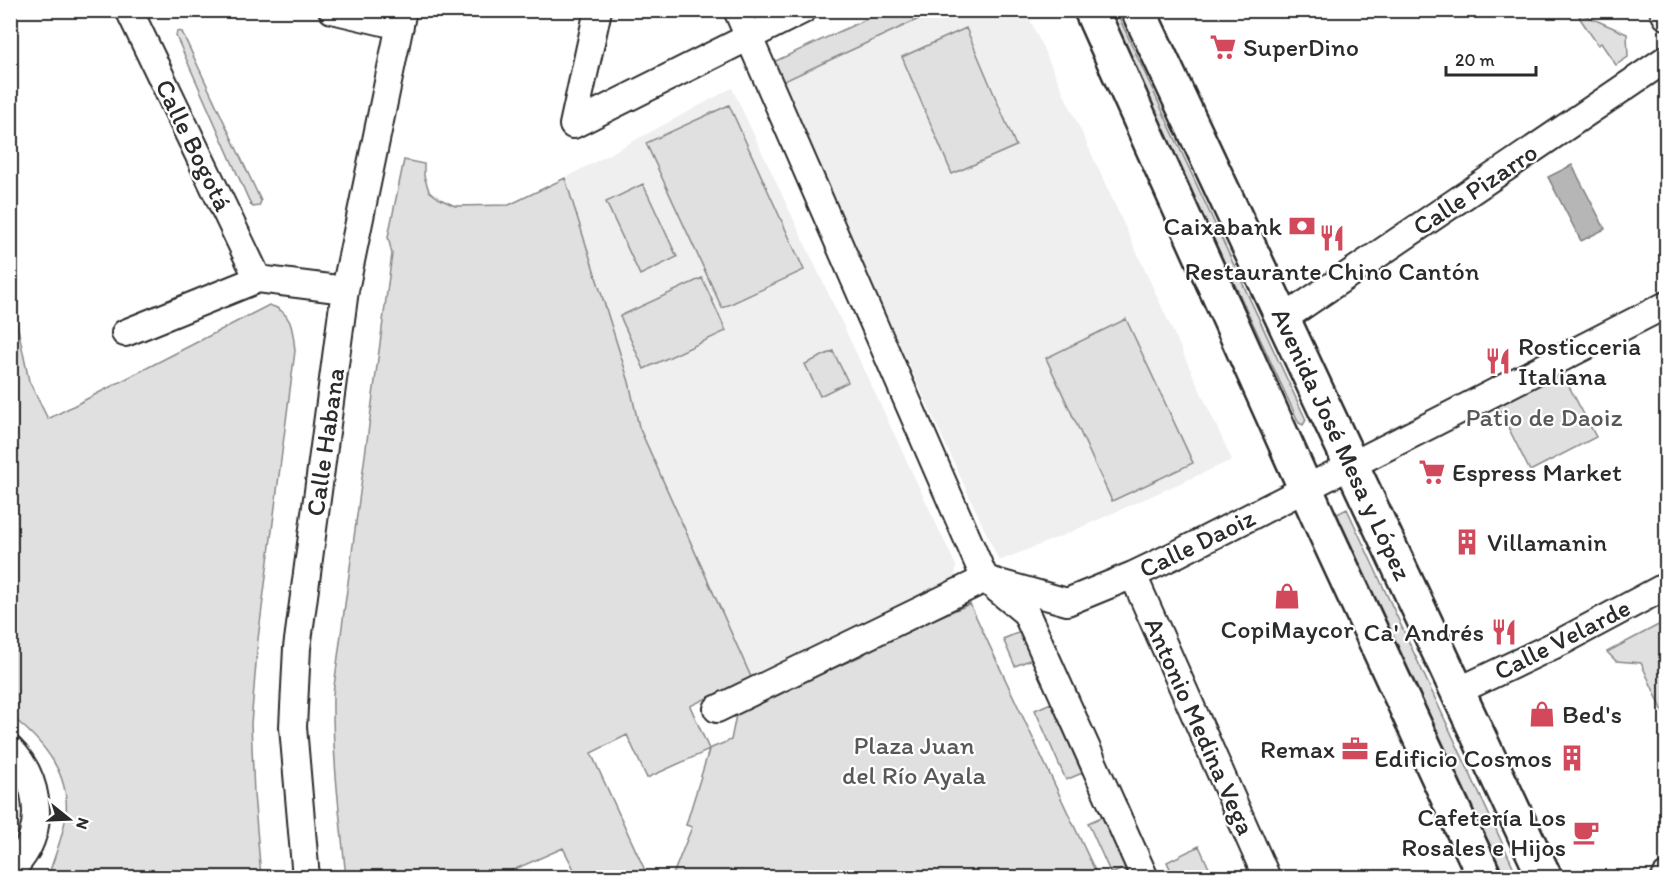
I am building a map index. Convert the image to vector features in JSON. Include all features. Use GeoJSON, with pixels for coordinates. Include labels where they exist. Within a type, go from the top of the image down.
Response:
{"type":"FeatureCollection","features":[{"type":"Feature","properties":{"kind":"street","name":"Calle Bogotá"},"geometry":{"type":"LineString","coordinates":[[129,10],[258,279]]}},
{"type":"Feature","properties":{"kind":"street"},"geometry":{"type":"LineString","coordinates":[[332,10],[401,18]]}},
{"type":"Feature","properties":{"kind":"street"},"geometry":{"type":"LineString","coordinates":[[598,10],[573,125],[803,10]]}},
{"type":"Feature","properties":{"kind":"street"},"geometry":{"type":"LineString","coordinates":[[738,10],[985,579],[1026,613],[1144,878]]}},
{"type":"Feature","properties":{"kind":"street","name":"Avenida José Mesa y López"},"geometry":{"type":"LineString","coordinates":[[1091,10],[1305,488],[1485,878]]}},
{"type":"Feature","properties":{"kind":"street","name":"Avenida José Mesa y López"},"geometry":{"type":"LineString","coordinates":[[1138,10],[1545,878]]}},
{"type":"Feature","properties":{"kind":"street"},"geometry":{"type":"LineString","coordinates":[[1663,10],[1666,16]]}},
{"type":"Feature","properties":{"kind":"street","name":"Calle Habana"},"geometry":{"type":"LineString","coordinates":[[306,878],[293,727],[297,648],[345,290],[401,18]]}},
{"type":"Feature","properties":{"kind":"street","name":"Calle Pizarro"},"geometry":{"type":"LineString","coordinates":[[1283,320],[1666,59]]}},
{"type":"Feature","properties":{"kind":"street"},"geometry":{"type":"LineString","coordinates":[[125,333],[258,279],[345,290]]}},
{"type":"Feature","properties":{"kind":"street","name":"Calle Daoiz"},"geometry":{"type":"LineString","coordinates":[[985,579],[1067,602],[1179,553],[1666,305]]}},
{"type":"Feature","properties":{"kind":"street","name":"Antonio Medina Vega"},"geometry":{"type":"LineString","coordinates":[[1133,575],[1267,878]]}},
{"type":"Feature","properties":{"kind":"street"},"geometry":{"type":"LineString","coordinates":[[717,709],[985,579]]}},
{"type":"Feature","properties":{"kind":"street","name":"Calle Velarde"},"geometry":{"type":"LineString","coordinates":[[1458,691],[1563,641],[1666,586]]}},
{"type":"Feature","properties":{"kind":"street"},"geometry":{"type":"LineString","coordinates":[[10,749],[28,773],[35,799],[35,826],[26,852],[10,873]]}},
{"type":"Feature","properties":{"kind":"shaded area"},"geometry":{"type":"Polygon","coordinates":[[[936,11],[1026,11],[1232,460],[1064,535],[999,561],[780,83],[936,11]]]}},
{"type":"Feature","properties":{"kind":"shaded area"},"geometry":{"type":"Polygon","coordinates":[[[732,88],[956,566],[955,580],[871,623],[751,677],[639,427],[629,382],[565,178],[732,88]]]}},
{"type":"Feature","properties":{"kind":"shaded area"},"geometry":{"type":"Polygon","coordinates":[[[1572,165],[1605,229],[1581,241],[1548,177],[1572,165]]]}},
{"type":"Feature","properties":{"kind":"green space"},"geometry":{"type":"Polygon","coordinates":[[[884,11],[936,11],[780,83],[771,63],[884,11]]]}},
{"type":"Feature","properties":{"kind":"green space"},"geometry":{"type":"Polygon","coordinates":[[[1108,11],[1116,11],[1306,420],[1303,425],[1299,423],[1108,11]]]}},
{"type":"Feature","properties":{"kind":"green space"},"geometry":{"type":"Polygon","coordinates":[[[1582,14],[1627,34],[1628,57],[1616,65],[1601,43],[1598,45],[1579,17],[1582,14]]]}},
{"type":"Feature","properties":{"kind":"green space"},"geometry":{"type":"Polygon","coordinates":[[[966,28],[1016,146],[952,174],[902,57],[966,28]]]}},
{"type":"Feature","properties":{"kind":"green space"},"geometry":{"type":"Polygon","coordinates":[[[177,31],[182,32],[261,201],[259,206],[251,205],[176,36],[177,31]]]}},
{"type":"Feature","properties":{"kind":"green space"},"geometry":{"type":"Polygon","coordinates":[[[729,105],[804,270],[722,308],[646,143],[729,105]]]}},
{"type":"Feature","properties":{"kind":"green space","name":"Plaza Juan del Río Ayala"},"geometry":{"type":"Polygon","coordinates":[[[404,160],[424,164],[424,176],[429,191],[455,206],[509,205],[565,178],[629,382],[639,427],[751,677],[690,706],[709,749],[731,740],[737,710],[864,655],[872,645],[970,604],[1098,877],[672,877],[692,827],[686,825],[709,750],[647,778],[627,735],[591,753],[648,877],[578,877],[563,848],[497,877],[346,878],[335,763],[333,694],[392,254],[388,237],[404,160]]]}},
{"type":"Feature","properties":{"kind":"green space"},"geometry":{"type":"Polygon","coordinates":[[[643,184],[677,257],[640,275],[606,202],[643,184]]]}},
{"type":"Feature","properties":{"kind":"green space"},"geometry":{"type":"Polygon","coordinates":[[[702,278],[726,331],[644,369],[620,316],[702,278]]]}},
{"type":"Feature","properties":{"kind":"green space"},"geometry":{"type":"Polygon","coordinates":[[[10,290],[29,381],[48,419],[269,305],[282,312],[290,322],[295,351],[258,639],[251,724],[261,877],[48,877],[65,822],[66,799],[63,785],[59,771],[43,747],[11,716],[10,290]]]}},
{"type":"Feature","properties":{"kind":"green space"},"geometry":{"type":"Polygon","coordinates":[[[1126,319],[1193,463],[1112,501],[1046,358],[1126,319]]]}},
{"type":"Feature","properties":{"kind":"green space"},"geometry":{"type":"Polygon","coordinates":[[[833,351],[848,382],[820,396],[805,364],[833,351]]]}},
{"type":"Feature","properties":{"kind":"green space","name":"Patio de Daoiz"},"geometry":{"type":"Polygon","coordinates":[[[1557,364],[1596,437],[1530,471],[1493,397],[1557,364]]]}},
{"type":"Feature","properties":{"kind":"green space"},"geometry":{"type":"Polygon","coordinates":[[[1347,509],[1518,877],[1505,877],[1337,514],[1347,509]]]}},
{"type":"Feature","properties":{"kind":"green space"},"geometry":{"type":"Polygon","coordinates":[[[1666,621],[1666,718],[1641,663],[1616,661],[1607,652],[1666,621]]]}},
{"type":"Feature","properties":{"kind":"green space"},"geometry":{"type":"Polygon","coordinates":[[[1020,632],[1032,659],[1015,666],[1003,639],[1020,632]]]}},
{"type":"Feature","properties":{"kind":"green space"},"geometry":{"type":"Polygon","coordinates":[[[1051,703],[1082,773],[1066,780],[1035,710],[1051,703]]]}},
{"type":"Feature","properties":{"kind":"green space"},"geometry":{"type":"Polygon","coordinates":[[[1104,816],[1127,867],[1111,874],[1088,823],[1104,816]]]}},
{"type":"Feature","properties":{"kind":"green space"},"geometry":{"type":"Polygon","coordinates":[[[1199,846],[1213,877],[1174,877],[1167,862],[1199,846]]]}},
{"type":"Feature","properties":{"kind":"place","name":"SuperDino"},"geometry":{"type":"Point","coordinates":[1223,47]}},
{"type":"Feature","properties":{"kind":"place","name":"Caixabank"},"geometry":{"type":"Point","coordinates":[1302,226]}},
{"type":"Feature","properties":{"kind":"place","name":"Restaurante Chino Cantón"},"geometry":{"type":"Point","coordinates":[1332,238]}},
{"type":"Feature","properties":{"kind":"place","name":"Rosticceria Italiana"},"geometry":{"type":"Point","coordinates":[1498,361]}},
{"type":"Feature","properties":{"kind":"place","name":"Espress Market"},"geometry":{"type":"Point","coordinates":[1432,472]}},
{"type":"Feature","properties":{"kind":"place","name":"Villamanin"},"geometry":{"type":"Point","coordinates":[1467,542]}},
{"type":"Feature","properties":{"kind":"place","name":"CopiMaycor"},"geometry":{"type":"Point","coordinates":[1287,596]}},
{"type":"Feature","properties":{"kind":"place","name":"Ca' Andrés"},"geometry":{"type":"Point","coordinates":[1504,632]}},
{"type":"Feature","properties":{"kind":"place","name":"Bed's"},"geometry":{"type":"Point","coordinates":[1542,714]}},
{"type":"Feature","properties":{"kind":"place","name":"Remax"},"geometry":{"type":"Point","coordinates":[1355,749]}},
{"type":"Feature","properties":{"kind":"place","name":"Edificio Cosmos"},"geometry":{"type":"Point","coordinates":[1572,758]}},
{"type":"Feature","properties":{"kind":"place","name":"Cafetería Los Rosales e Hijos"},"geometry":{"type":"Point","coordinates":[1586,832]}}]}
